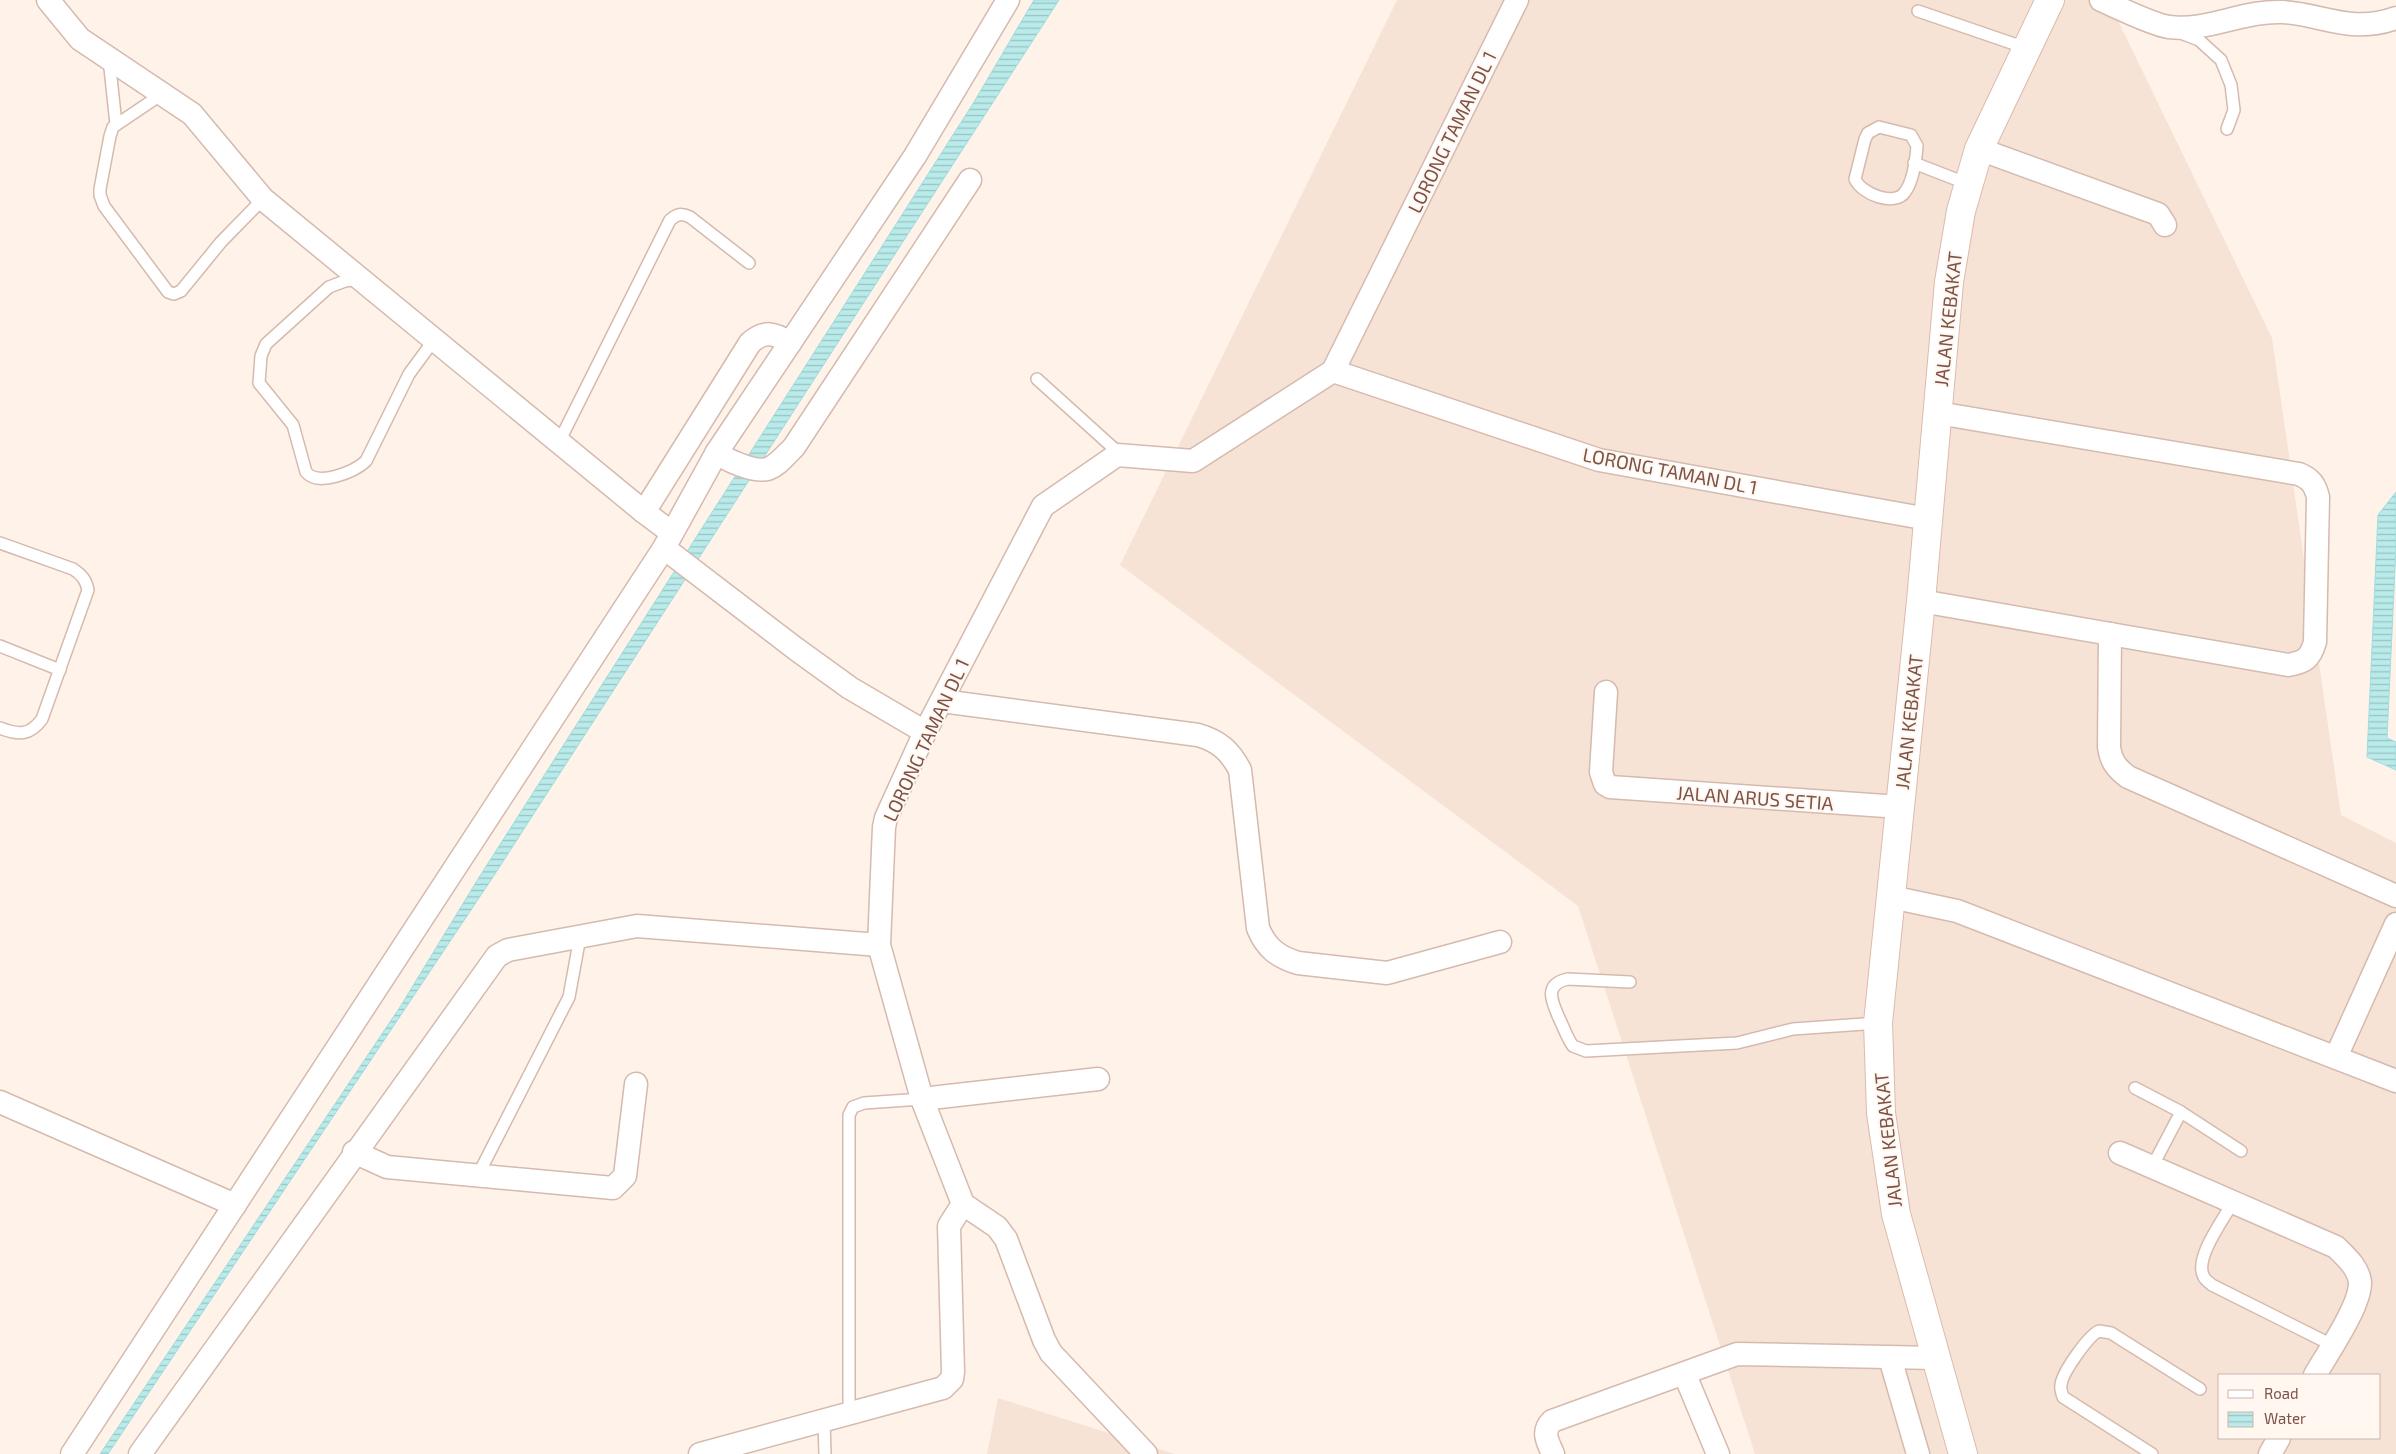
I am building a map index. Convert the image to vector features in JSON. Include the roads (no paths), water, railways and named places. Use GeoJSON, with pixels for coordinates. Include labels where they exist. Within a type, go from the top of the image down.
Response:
{"type":"FeatureCollection","features":[{"type":"Feature","properties":{"kind":"street"},"geometry":{"type":"LineString","coordinates":[[48,0],[80,40],[192,114],[264,199],[644,512],[671,545],[709,582],[850,688],[925,732]]}},
{"type":"Feature","properties":{"kind":"street"},"geometry":{"type":"LineString","coordinates":[[72,1454],[671,545],[721,456],[737,423],[915,156],[1008,0]]}},
{"type":"Feature","properties":{"kind":"street","name":"LORONG TAMAN DL 1"},"geometry":{"type":"LineString","coordinates":[[1517,0],[1333,371],[1599,460],[1928,519]]}},
{"type":"Feature","properties":{"kind":"street","name":"JALAN KEBAKAT"},"geometry":{"type":"LineString","coordinates":[[1963,1454],[1896,1214],[1881,1113],[1878,1023],[1921,601],[1949,282],[1961,211],[1979,149],[2050,0]]}},
{"type":"Feature","properties":{"kind":"street"},"geometry":{"type":"LineString","coordinates":[[2101,0],[2168,27],[2201,26],[2256,15],[2283,12],[2347,24],[2378,24],[2396,18]]}},
{"type":"Feature","properties":{"kind":"street"},"geometry":{"type":"LineString","coordinates":[[1979,149],[2158,214],[2164,225]]}},
{"type":"Feature","properties":{"kind":"street"},"geometry":{"type":"LineString","coordinates":[[721,456],[758,471],[767,470],[778,463],[794,447],[970,180]]}},
{"type":"Feature","properties":{"kind":"street"},"geometry":{"type":"LineString","coordinates":[[644,512],[709,405],[750,343],[765,333],[774,334],[790,342]]}},
{"type":"Feature","properties":{"kind":"street"},"geometry":{"type":"LineString","coordinates":[[1120,454],[1193,461],[1333,371]]}},
{"type":"Feature","properties":{"kind":"street"},"geometry":{"type":"LineString","coordinates":[[709,405],[737,423]]}},
{"type":"Feature","properties":{"kind":"street"},"geometry":{"type":"LineString","coordinates":[[1921,601],[2288,665],[2301,663],[2311,655],[2315,642],[2318,497],[2316,487],[2308,478],[2299,474],[1938,413]]}},
{"type":"Feature","properties":{"kind":"street","name":"LORONG TAMAN DL 1"},"geometry":{"type":"LineString","coordinates":[[963,1204],[922,1099],[879,945],[884,822],[925,732],[1041,510],[1106,462],[1120,454]]}},
{"type":"Feature","properties":{"kind":"street"},"geometry":{"type":"LineString","coordinates":[[2110,634],[2109,747],[2111,759],[2118,770],[2128,777],[2396,896]]}},
{"type":"Feature","properties":{"kind":"street","name":"JALAN ARUS SETIA"},"geometry":{"type":"LineString","coordinates":[[1606,692],[1601,772],[1605,784],[1610,787],[1900,807]]}},
{"type":"Feature","properties":{"kind":"street"},"geometry":{"type":"LineString","coordinates":[[942,701],[1198,735],[1212,739],[1224,747],[1233,757],[1240,770],[1258,928],[1263,941],[1273,952],[1284,959],[1298,963],[1386,974],[1500,942]]}},
{"type":"Feature","properties":{"kind":"street"},"geometry":{"type":"LineString","coordinates":[[1891,897],[1957,911],[2396,1081]]}},
{"type":"Feature","properties":{"kind":"street"},"geometry":{"type":"LineString","coordinates":[[2336,1058],[2396,924]]}},
{"type":"Feature","properties":{"kind":"street"},"geometry":{"type":"LineString","coordinates":[[140,1454],[354,1152],[497,956],[508,950],[640,926],[879,945]]}},
{"type":"Feature","properties":{"kind":"street"},"geometry":{"type":"LineString","coordinates":[[922,1099],[1098,1079]]}},
{"type":"Feature","properties":{"kind":"street"},"geometry":{"type":"LineString","coordinates":[[354,1152],[387,1167],[613,1188],[625,1176],[636,1084]]}},
{"type":"Feature","properties":{"kind":"street"},"geometry":{"type":"LineString","coordinates":[[0,1102],[235,1205]]}},
{"type":"Feature","properties":{"kind":"street"},"geometry":{"type":"LineString","coordinates":[[2120,1153],[2336,1247],[2354,1266],[2360,1281],[2358,1300],[2316,1374]]}},
{"type":"Feature","properties":{"kind":"street"},"geometry":{"type":"LineString","coordinates":[[700,1454],[943,1388],[952,1379],[949,1226],[963,1204],[991,1222],[1006,1239],[1051,1353],[1146,1454]]}},
{"type":"Feature","properties":{"kind":"street"},"geometry":{"type":"LineString","coordinates":[[1553,1454],[1545,1432],[1547,1426],[1552,1422],[1685,1375],[1737,1354],[1935,1358]]}},
{"type":"Feature","properties":{"kind":"street"},"geometry":{"type":"LineString","coordinates":[[1890,1358],[1918,1454]]}},
{"type":"Feature","properties":{"kind":"street"},"geometry":{"type":"LineString","coordinates":[[1685,1375],[1718,1454]]}},
{"type":"Feature","properties":{"kind":"street"},"geometry":{"type":"LineString","coordinates":[[2270,1454],[2278,1439]]}},
{"type":"Feature","properties":{"kind":"lane"},"geometry":{"type":"LineString","coordinates":[[1918,11],[2026,48]]}},
{"type":"Feature","properties":{"kind":"lane"},"geometry":{"type":"LineString","coordinates":[[2168,27],[2199,40],[2221,60],[2231,85],[2234,110],[2227,129]]}},
{"type":"Feature","properties":{"kind":"lane"},"geometry":{"type":"LineString","coordinates":[[109,59],[116,124]]}},
{"type":"Feature","properties":{"kind":"lane"},"geometry":{"type":"LineString","coordinates":[[162,94],[116,124],[110,136],[100,189],[102,201],[168,292],[174,294],[181,291],[221,242],[264,199]]}},
{"type":"Feature","properties":{"kind":"lane"},"geometry":{"type":"LineString","coordinates":[[1879,127],[1911,135],[1917,146],[1914,163],[1908,187],[1900,197],[1888,198],[1868,193],[1858,186],[1855,179],[1865,139],[1868,133],[1879,127]]}},
{"type":"Feature","properties":{"kind":"lane"},"geometry":{"type":"LineString","coordinates":[[1914,163],[1969,184]]}},
{"type":"Feature","properties":{"kind":"lane"},"geometry":{"type":"LineString","coordinates":[[559,442],[670,220],[676,215],[683,214],[690,217],[749,263]]}},
{"type":"Feature","properties":{"kind":"lane"},"geometry":{"type":"LineString","coordinates":[[361,279],[345,281],[329,287],[266,344],[260,356],[260,383],[293,425],[306,472],[310,477],[317,479],[347,473],[357,469],[366,461],[408,374],[434,340]]}},
{"type":"Feature","properties":{"kind":"lane"},"geometry":{"type":"LineString","coordinates":[[1037,379],[1120,454]]}},
{"type":"Feature","properties":{"kind":"lane"},"geometry":{"type":"LineString","coordinates":[[0,544],[73,569],[81,574],[86,581],[88,590],[87,599],[42,719],[29,732],[20,734],[0,728]]}},
{"type":"Feature","properties":{"kind":"lane"},"geometry":{"type":"LineString","coordinates":[[0,646],[60,670]]}},
{"type":"Feature","properties":{"kind":"lane"},"geometry":{"type":"LineString","coordinates":[[478,1175],[569,997],[580,937]]}},
{"type":"Feature","properties":{"kind":"lane"},"geometry":{"type":"LineString","coordinates":[[1630,982],[1568,979],[1560,980],[1554,986],[1551,994],[1552,1002],[1573,1046],[1586,1050],[1737,1043],[1793,1029],[1878,1023]]}},
{"type":"Feature","properties":{"kind":"lane"},"geometry":{"type":"LineString","coordinates":[[2135,1088],[2181,1112],[2241,1150]]}},
{"type":"Feature","properties":{"kind":"lane"},"geometry":{"type":"LineString","coordinates":[[849,1414],[849,1115],[853,1108],[864,1103],[922,1099]]}},
{"type":"Feature","properties":{"kind":"lane"},"geometry":{"type":"LineString","coordinates":[[2152,1167],[2181,1112]]}},
{"type":"Feature","properties":{"kind":"lane"},"geometry":{"type":"LineString","coordinates":[[2233,1202],[2203,1256],[2201,1267],[2204,1277],[2212,1285],[2332,1345]]}},
{"type":"Feature","properties":{"kind":"lane"},"geometry":{"type":"LineString","coordinates":[[2152,1454],[2063,1397],[2061,1391],[2063,1378],[2088,1339],[2099,1331],[2111,1334],[2200,1389]]}},
{"type":"Feature","properties":{"kind":"lane"},"geometry":{"type":"LineString","coordinates":[[824,1420],[825,1454]]}},
{"type":"Feature","properties":{"kind":"water"},"geometry":{"type":"Polygon","coordinates":[[[1034,0],[1059,0],[493,877],[108,1454],[100,1454],[400,1007],[478,879],[974,102],[1034,0]]]}},
{"type":"Feature","properties":{"kind":"water"},"geometry":{"type":"Polygon","coordinates":[[[2396,492],[2396,547],[2387,738],[2396,742],[2396,770],[2367,757],[2378,515],[2396,492]]]}}]}
